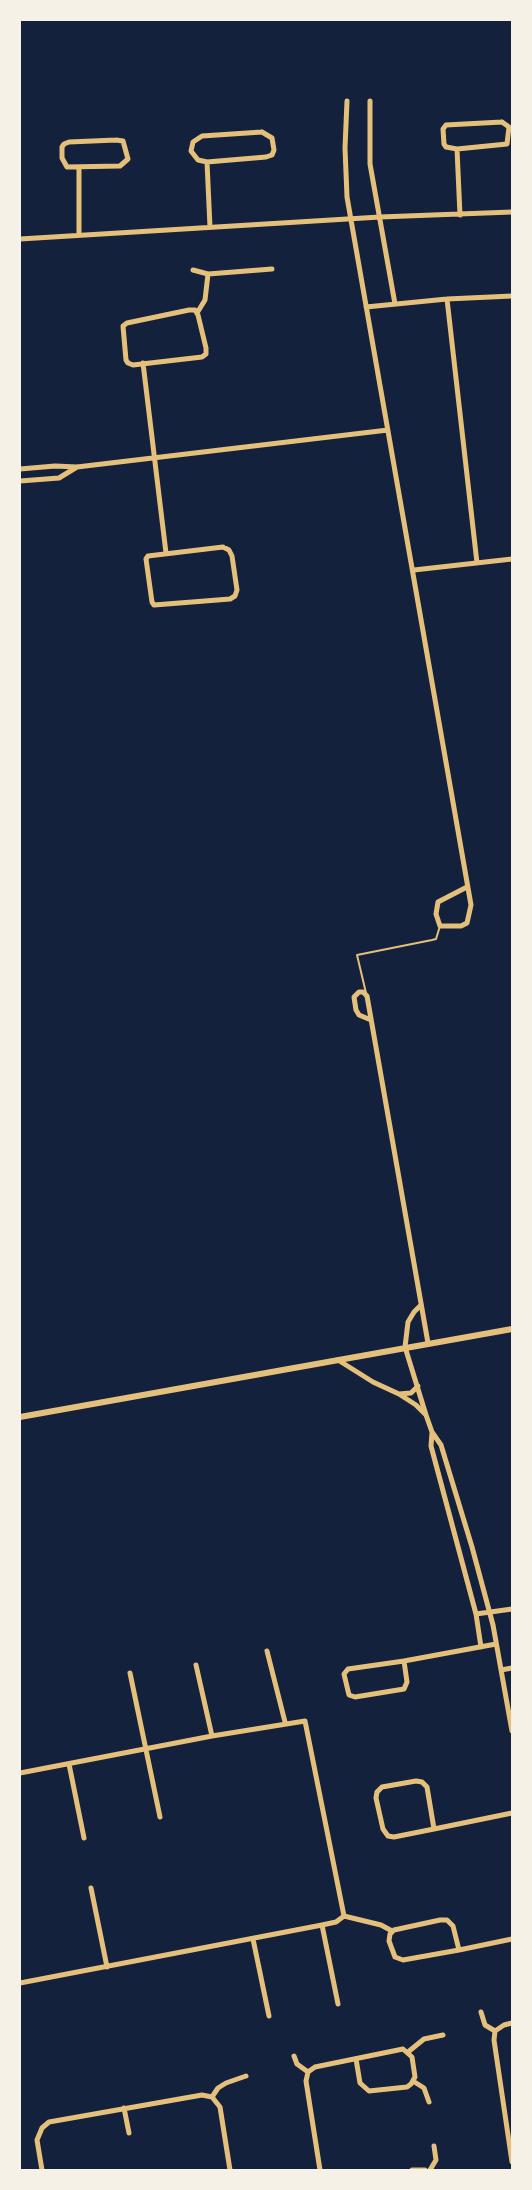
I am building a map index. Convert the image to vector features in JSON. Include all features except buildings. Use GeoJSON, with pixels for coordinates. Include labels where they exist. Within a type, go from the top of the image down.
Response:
{"type":"FeatureCollection","features":[{"type":"Feature","properties":{"kind":"street"},"geometry":{"type":"LineString","coordinates":[[347,101],[345,148],[347,197],[471,905],[467,923],[461,926],[438,925],[436,905],[449,894],[467,886]]}},
{"type":"Feature","properties":{"kind":"street"},"geometry":{"type":"LineString","coordinates":[[370,101],[370,164],[395,304]]}},
{"type":"Feature","properties":{"kind":"street"},"geometry":{"type":"LineString","coordinates":[[502,122],[508,127],[507,144],[457,149],[446,147],[444,144],[443,129],[446,125],[502,122]]}},
{"type":"Feature","properties":{"kind":"street"},"geometry":{"type":"LineString","coordinates":[[262,132],[272,138],[274,150],[272,155],[207,162],[193,156],[193,142],[202,136],[262,132]]}},
{"type":"Feature","properties":{"kind":"street"},"geometry":{"type":"LineString","coordinates":[[123,141],[128,159],[120,165],[79,167],[65,165],[62,158],[64,144],[123,141]]}},
{"type":"Feature","properties":{"kind":"street"},"geometry":{"type":"LineString","coordinates":[[457,149],[460,215]]}},
{"type":"Feature","properties":{"kind":"street"},"geometry":{"type":"LineString","coordinates":[[207,162],[210,227]]}},
{"type":"Feature","properties":{"kind":"street"},"geometry":{"type":"LineString","coordinates":[[79,167],[79,234]]}},
{"type":"Feature","properties":{"kind":"street"},"geometry":{"type":"LineString","coordinates":[[20,239],[380,217],[513,212]]}},
{"type":"Feature","properties":{"kind":"street"},"geometry":{"type":"LineString","coordinates":[[193,270],[208,274],[272,269]]}},
{"type":"Feature","properties":{"kind":"street"},"geometry":{"type":"LineString","coordinates":[[197,313],[206,300],[208,274]]}},
{"type":"Feature","properties":{"kind":"street"},"geometry":{"type":"LineString","coordinates":[[366,307],[447,299],[513,296]]}},
{"type":"Feature","properties":{"kind":"street"},"geometry":{"type":"LineString","coordinates":[[447,299],[477,563]]}},
{"type":"Feature","properties":{"kind":"street"},"geometry":{"type":"LineString","coordinates":[[189,310],[195,310],[197,313],[206,348],[206,354],[202,357],[133,365],[126,360],[123,326],[127,323],[189,310]]}},
{"type":"Feature","properties":{"kind":"street"},"geometry":{"type":"LineString","coordinates":[[143,363],[166,553]]}},
{"type":"Feature","properties":{"kind":"street"},"geometry":{"type":"LineString","coordinates":[[20,469],[77,467],[388,430]]}},
{"type":"Feature","properties":{"kind":"street"},"geometry":{"type":"LineString","coordinates":[[20,481],[59,478],[77,467]]}},
{"type":"Feature","properties":{"kind":"street"},"geometry":{"type":"LineString","coordinates":[[223,547],[230,550],[237,590],[235,596],[230,599],[154,605],[146,559],[152,555],[166,553],[223,547]]}},
{"type":"Feature","properties":{"kind":"street"},"geometry":{"type":"LineString","coordinates":[[414,570],[513,559]]}},
{"type":"Feature","properties":{"kind":"street"},"geometry":{"type":"LineString","coordinates":[[371,1020],[359,1015],[356,1010],[355,994],[363,992],[367,996],[428,1343]]}},
{"type":"Feature","properties":{"kind":"street"},"geometry":{"type":"LineString","coordinates":[[421,1305],[408,1322],[405,1347],[432,1432],[441,1445],[472,1547],[490,1613],[513,1731]]}},
{"type":"Feature","properties":{"kind":"street"},"geometry":{"type":"LineString","coordinates":[[20,1417],[513,1329]]}},
{"type":"Feature","properties":{"kind":"street"},"geometry":{"type":"LineString","coordinates":[[338,1360],[373,1383],[399,1394],[426,1415]]}},
{"type":"Feature","properties":{"kind":"street"},"geometry":{"type":"LineString","coordinates":[[399,1394],[411,1393],[418,1386]]}},
{"type":"Feature","properties":{"kind":"street"},"geometry":{"type":"LineString","coordinates":[[432,1432],[431,1446],[460,1549],[476,1614],[481,1647]]}},
{"type":"Feature","properties":{"kind":"street"},"geometry":{"type":"LineString","coordinates":[[460,1549],[472,1547]]}},
{"type":"Feature","properties":{"kind":"street"},"geometry":{"type":"LineString","coordinates":[[476,1614],[513,1609]]}},
{"type":"Feature","properties":{"kind":"street"},"geometry":{"type":"LineString","coordinates":[[404,1660],[407,1682],[404,1689],[355,1697],[349,1695],[344,1676],[348,1669],[496,1644]]}},
{"type":"Feature","properties":{"kind":"street"},"geometry":{"type":"LineString","coordinates":[[267,1651],[285,1722]]}},
{"type":"Feature","properties":{"kind":"street"},"geometry":{"type":"LineString","coordinates":[[196,1665],[212,1736]]}},
{"type":"Feature","properties":{"kind":"street"},"geometry":{"type":"LineString","coordinates":[[501,1670],[513,1668]]}},
{"type":"Feature","properties":{"kind":"street"},"geometry":{"type":"LineString","coordinates":[[129,1673],[160,1817]]}},
{"type":"Feature","properties":{"kind":"street"},"geometry":{"type":"LineString","coordinates":[[20,1773],[305,1720],[344,1916]]}},
{"type":"Feature","properties":{"kind":"street"},"geometry":{"type":"LineString","coordinates":[[69,1764],[84,1839]]}},
{"type":"Feature","properties":{"kind":"street"},"geometry":{"type":"LineString","coordinates":[[435,1829],[428,1790],[424,1784],[416,1781],[384,1787],[377,1792],[378,1808],[386,1834],[394,1837],[435,1829],[513,1813]]}},
{"type":"Feature","properties":{"kind":"street"},"geometry":{"type":"LineString","coordinates":[[91,1888],[107,1967]]}},
{"type":"Feature","properties":{"kind":"street"},"geometry":{"type":"LineString","coordinates":[[20,1983],[322,1925],[336,1922],[344,1916]]}},
{"type":"Feature","properties":{"kind":"street"},"geometry":{"type":"LineString","coordinates":[[344,1916],[381,1925],[392,1931]]}},
{"type":"Feature","properties":{"kind":"street"},"geometry":{"type":"LineString","coordinates":[[459,1950],[453,1926],[447,1920],[400,1927],[392,1931],[389,1941],[392,1952],[400,1960],[459,1950],[513,1939]]}},
{"type":"Feature","properties":{"kind":"street"},"geometry":{"type":"LineString","coordinates":[[322,1925],[338,2004]]}},
{"type":"Feature","properties":{"kind":"street"},"geometry":{"type":"LineString","coordinates":[[253,1939],[269,2016]]}},
{"type":"Feature","properties":{"kind":"street"},"geometry":{"type":"LineString","coordinates":[[481,2012],[485,2025],[495,2031]]}},
{"type":"Feature","properties":{"kind":"street"},"geometry":{"type":"LineString","coordinates":[[513,2024],[500,2026],[495,2031],[494,2040],[513,2162]]}},
{"type":"Feature","properties":{"kind":"street"},"geometry":{"type":"LineString","coordinates":[[408,2052],[424,2039],[443,2036]]}},
{"type":"Feature","properties":{"kind":"street"},"geometry":{"type":"LineString","coordinates":[[320,2170],[306,2081],[308,2072],[315,2067],[400,2049],[408,2052],[412,2057],[415,2072],[413,2081],[404,2088],[375,2092],[367,2090],[360,2083],[356,2059]]}},
{"type":"Feature","properties":{"kind":"street"},"geometry":{"type":"LineString","coordinates":[[294,2056],[297,2064],[308,2072]]}},
{"type":"Feature","properties":{"kind":"street"},"geometry":{"type":"LineString","coordinates":[[212,2097],[218,2088],[226,2083],[246,2076]]}},
{"type":"Feature","properties":{"kind":"street"},"geometry":{"type":"LineString","coordinates":[[413,2081],[424,2088],[429,2102]]}},
{"type":"Feature","properties":{"kind":"street"},"geometry":{"type":"LineString","coordinates":[[42,2170],[37,2140],[45,2124],[58,2119],[198,2095],[212,2097],[221,2111],[230,2170]]}},
{"type":"Feature","properties":{"kind":"street"},"geometry":{"type":"LineString","coordinates":[[124,2108],[129,2133]]}},
{"type":"Feature","properties":{"kind":"street"},"geometry":{"type":"LineString","coordinates":[[430,2170],[436,2160],[434,2146]]}},
{"type":"Feature","properties":{"kind":"street"},"geometry":{"type":"LineString","coordinates":[[412,2170],[425,2170]]}},
{"type":"Feature","properties":{"kind":"lane"},"geometry":{"type":"LineString","coordinates":[[367,996],[357,955],[436,939],[440,926]]}}]}
